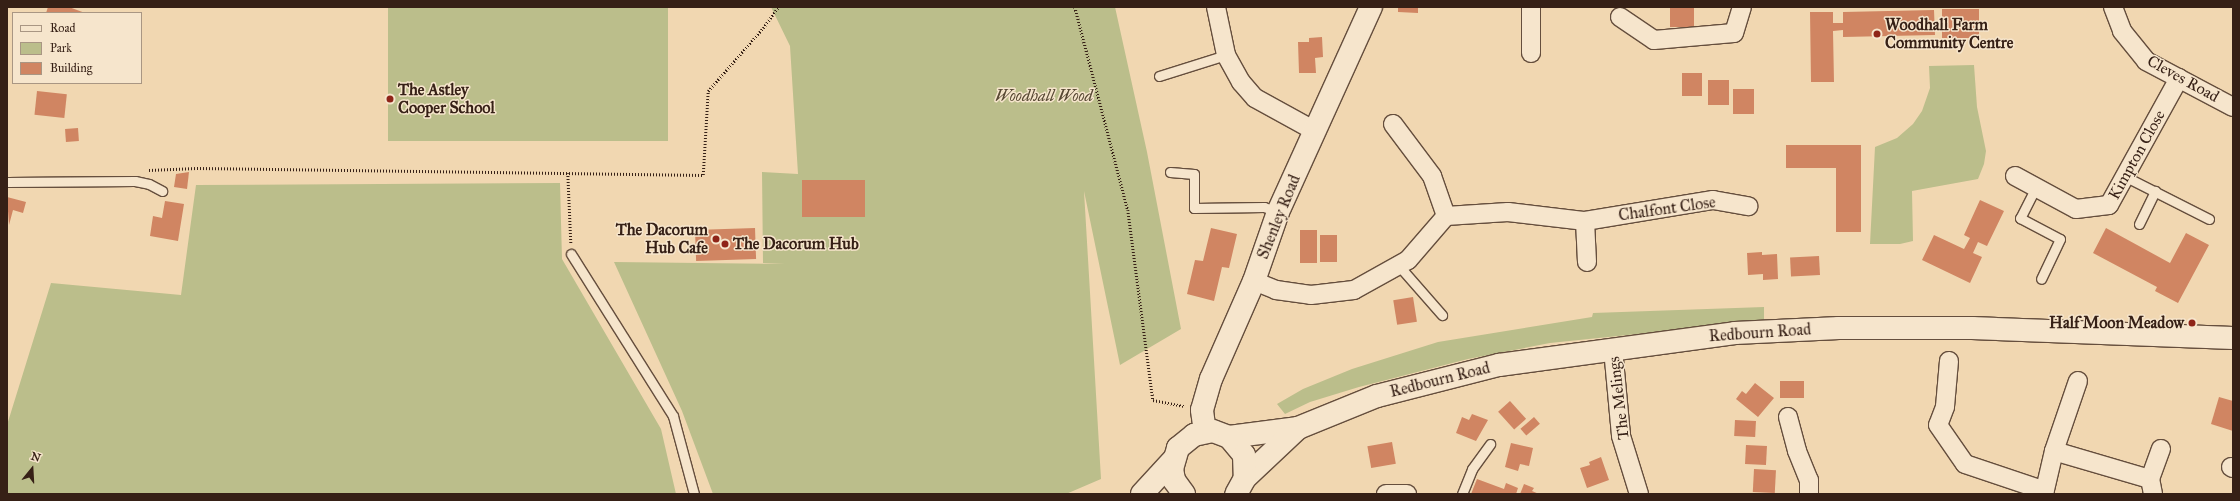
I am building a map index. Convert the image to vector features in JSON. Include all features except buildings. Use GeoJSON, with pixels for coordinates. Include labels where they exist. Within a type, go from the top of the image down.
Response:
{"type":"FeatureCollection","features":[{"type":"Feature","properties":{"kind":"main road","name":"Shenley Road"},"geometry":{"type":"LineString","coordinates":[[1205,432],[1202,410],[1211,379],[1254,281],[1278,212],[1371,7]]}},
{"type":"Feature","properties":{"kind":"main road","name":"Redbourn Road"},"geometry":{"type":"LineString","coordinates":[[1229,437],[1298,428],[1377,396],[1414,385],[1499,365],[1734,333],[1839,328],[1980,328],[2233,338]]}},
{"type":"Feature","properties":{"kind":"main road","name":"Redbourn Road"},"geometry":{"type":"LineString","coordinates":[[1241,486],[1298,428]]}},
{"type":"Feature","properties":{"kind":"main road"},"geometry":{"type":"LineString","coordinates":[[1142,494],[1174,458],[1185,440],[1205,432],[1213,431],[1229,437],[1244,455],[1241,486]]}},
{"type":"Feature","properties":{"kind":"main road"},"geometry":{"type":"LineString","coordinates":[[1174,458],[1174,480],[1184,494]]}},
{"type":"Feature","properties":{"kind":"street"},"geometry":{"type":"LineString","coordinates":[[1216,7],[1226,55],[1241,82],[1255,98],[1315,131]]}},
{"type":"Feature","properties":{"kind":"street"},"geometry":{"type":"LineString","coordinates":[[1531,7],[1531,53]]}},
{"type":"Feature","properties":{"kind":"street"},"geometry":{"type":"LineString","coordinates":[[1620,17],[1654,40],[1734,33],[1742,7]]}},
{"type":"Feature","properties":{"kind":"street","name":"Cleves Road"},"geometry":{"type":"LineString","coordinates":[[2113,7],[2122,31],[2146,61],[2233,107]]}},
{"type":"Feature","properties":{"kind":"street","name":"Kimpton Close"},"geometry":{"type":"LineString","coordinates":[[2015,176],[2076,209],[2109,205],[2126,177],[2179,78]]}},
{"type":"Feature","properties":{"kind":"street"},"geometry":{"type":"LineString","coordinates":[[1254,281],[1276,290],[1311,295],[1354,290],[1400,267],[1446,216],[1432,176],[1393,124]]}},
{"type":"Feature","properties":{"kind":"street","name":"Chalfont Close"},"geometry":{"type":"LineString","coordinates":[[1446,216],[1508,212],[1585,221],[1714,200],[1748,206]]}},
{"type":"Feature","properties":{"kind":"street"},"geometry":{"type":"LineString","coordinates":[[1585,221],[1587,262]]}},
{"type":"Feature","properties":{"kind":"street","name":"The Melings"},"geometry":{"type":"LineString","coordinates":[[1613,349],[1621,436],[1639,494]]}},
{"type":"Feature","properties":{"kind":"street"},"geometry":{"type":"LineString","coordinates":[[1949,361],[1945,407],[1938,426],[1965,464],[2045,492],[2054,451],[2078,381]]}},
{"type":"Feature","properties":{"kind":"street"},"geometry":{"type":"LineString","coordinates":[[1788,417],[1797,451],[1809,480],[1808,494]]}},
{"type":"Feature","properties":{"kind":"street"},"geometry":{"type":"LineString","coordinates":[[2054,451],[2152,487],[2161,449]]}},
{"type":"Feature","properties":{"kind":"street"},"geometry":{"type":"LineString","coordinates":[[1386,494],[1407,494]]}},
{"type":"Feature","properties":{"kind":"lane"},"geometry":{"type":"LineString","coordinates":[[1159,76],[1226,55]]}},
{"type":"Feature","properties":{"kind":"lane"},"geometry":{"type":"LineString","coordinates":[[1170,172],[1194,174],[1194,208],[1264,207],[1278,212]]}},
{"type":"Feature","properties":{"kind":"lane"},"geometry":{"type":"LineString","coordinates":[[2126,177],[2208,219]]}},
{"type":"Feature","properties":{"kind":"lane"},"geometry":{"type":"LineString","coordinates":[[7,182],[135,181],[149,184],[162,191]]}},
{"type":"Feature","properties":{"kind":"lane"},"geometry":{"type":"LineString","coordinates":[[2036,187],[2020,218],[2060,238],[2041,279]]}},
{"type":"Feature","properties":{"kind":"lane"},"geometry":{"type":"LineString","coordinates":[[2139,224],[2155,191]]}},
{"type":"Feature","properties":{"kind":"lane"},"geometry":{"type":"LineString","coordinates":[[571,254],[673,416],[694,494]]}},
{"type":"Feature","properties":{"kind":"lane"},"geometry":{"type":"LineString","coordinates":[[1400,267],[1442,315]]}},
{"type":"Feature","properties":{"kind":"lane"},"geometry":{"type":"LineString","coordinates":[[1462,494],[1472,468],[1490,444]]}},
{"type":"Feature","properties":{"kind":"path"},"geometry":{"type":"LineString","coordinates":[[141,170],[197,168],[702,175],[708,91],[763,28],[778,7]]}},
{"type":"Feature","properties":{"kind":"path"},"geometry":{"type":"LineString","coordinates":[[1074,7],[1128,210],[1153,400],[1202,410]]}},
{"type":"Feature","properties":{"kind":"path"},"geometry":{"type":"LineString","coordinates":[[568,173],[571,254]]}},
{"type":"Feature","properties":{"kind":"green space"},"geometry":{"type":"Polygon","coordinates":[[[388,7],[668,7],[668,141],[388,141],[388,7]]]}},
{"type":"Feature","properties":{"kind":"green space","name":"Woodhall Wood"},"geometry":{"type":"Polygon","coordinates":[[[771,7],[1115,7],[1147,152],[1181,329],[1120,365],[1084,191],[1101,479],[1066,494],[713,494],[682,411],[614,262],[785,264],[763,263],[762,172],[798,174],[790,46],[771,7]]]}},
{"type":"Feature","properties":{"kind":"green space"},"geometry":{"type":"Polygon","coordinates":[[[1974,65],[1977,107],[1986,151],[1984,164],[1978,179],[1912,191],[1913,241],[1900,244],[1870,244],[1875,147],[1897,138],[1913,124],[1922,111],[1930,88],[1929,66],[1974,65]]]}},
{"type":"Feature","properties":{"kind":"green space"},"geometry":{"type":"Polygon","coordinates":[[[560,183],[562,259],[661,429],[676,494],[7,494],[7,425],[51,283],[181,295],[196,185],[560,183]]]}},
{"type":"Feature","properties":{"kind":"green space"},"geometry":{"type":"Polygon","coordinates":[[[1764,307],[1764,321],[1550,343],[1468,359],[1359,387],[1310,402],[1285,414],[1277,404],[1303,389],[1352,369],[1438,342],[1592,317],[1593,313],[1764,307]]]}},
{"type":"Feature","properties":{"kind":"place","name":"Woodhall Farm Community Centre"},"geometry":{"type":"Point","coordinates":[1877,34]}},
{"type":"Feature","properties":{"kind":"place","name":"The Astley Cooper School"},"geometry":{"type":"Point","coordinates":[390,99]}},
{"type":"Feature","properties":{"kind":"place","name":"The Dacorum Hub Cafe"},"geometry":{"type":"Point","coordinates":[716,239]}},
{"type":"Feature","properties":{"kind":"place","name":"The Dacorum Hub"},"geometry":{"type":"Point","coordinates":[725,244]}},
{"type":"Feature","properties":{"kind":"place","name":"Half Moon Meadow"},"geometry":{"type":"Point","coordinates":[2192,323]}}]}
